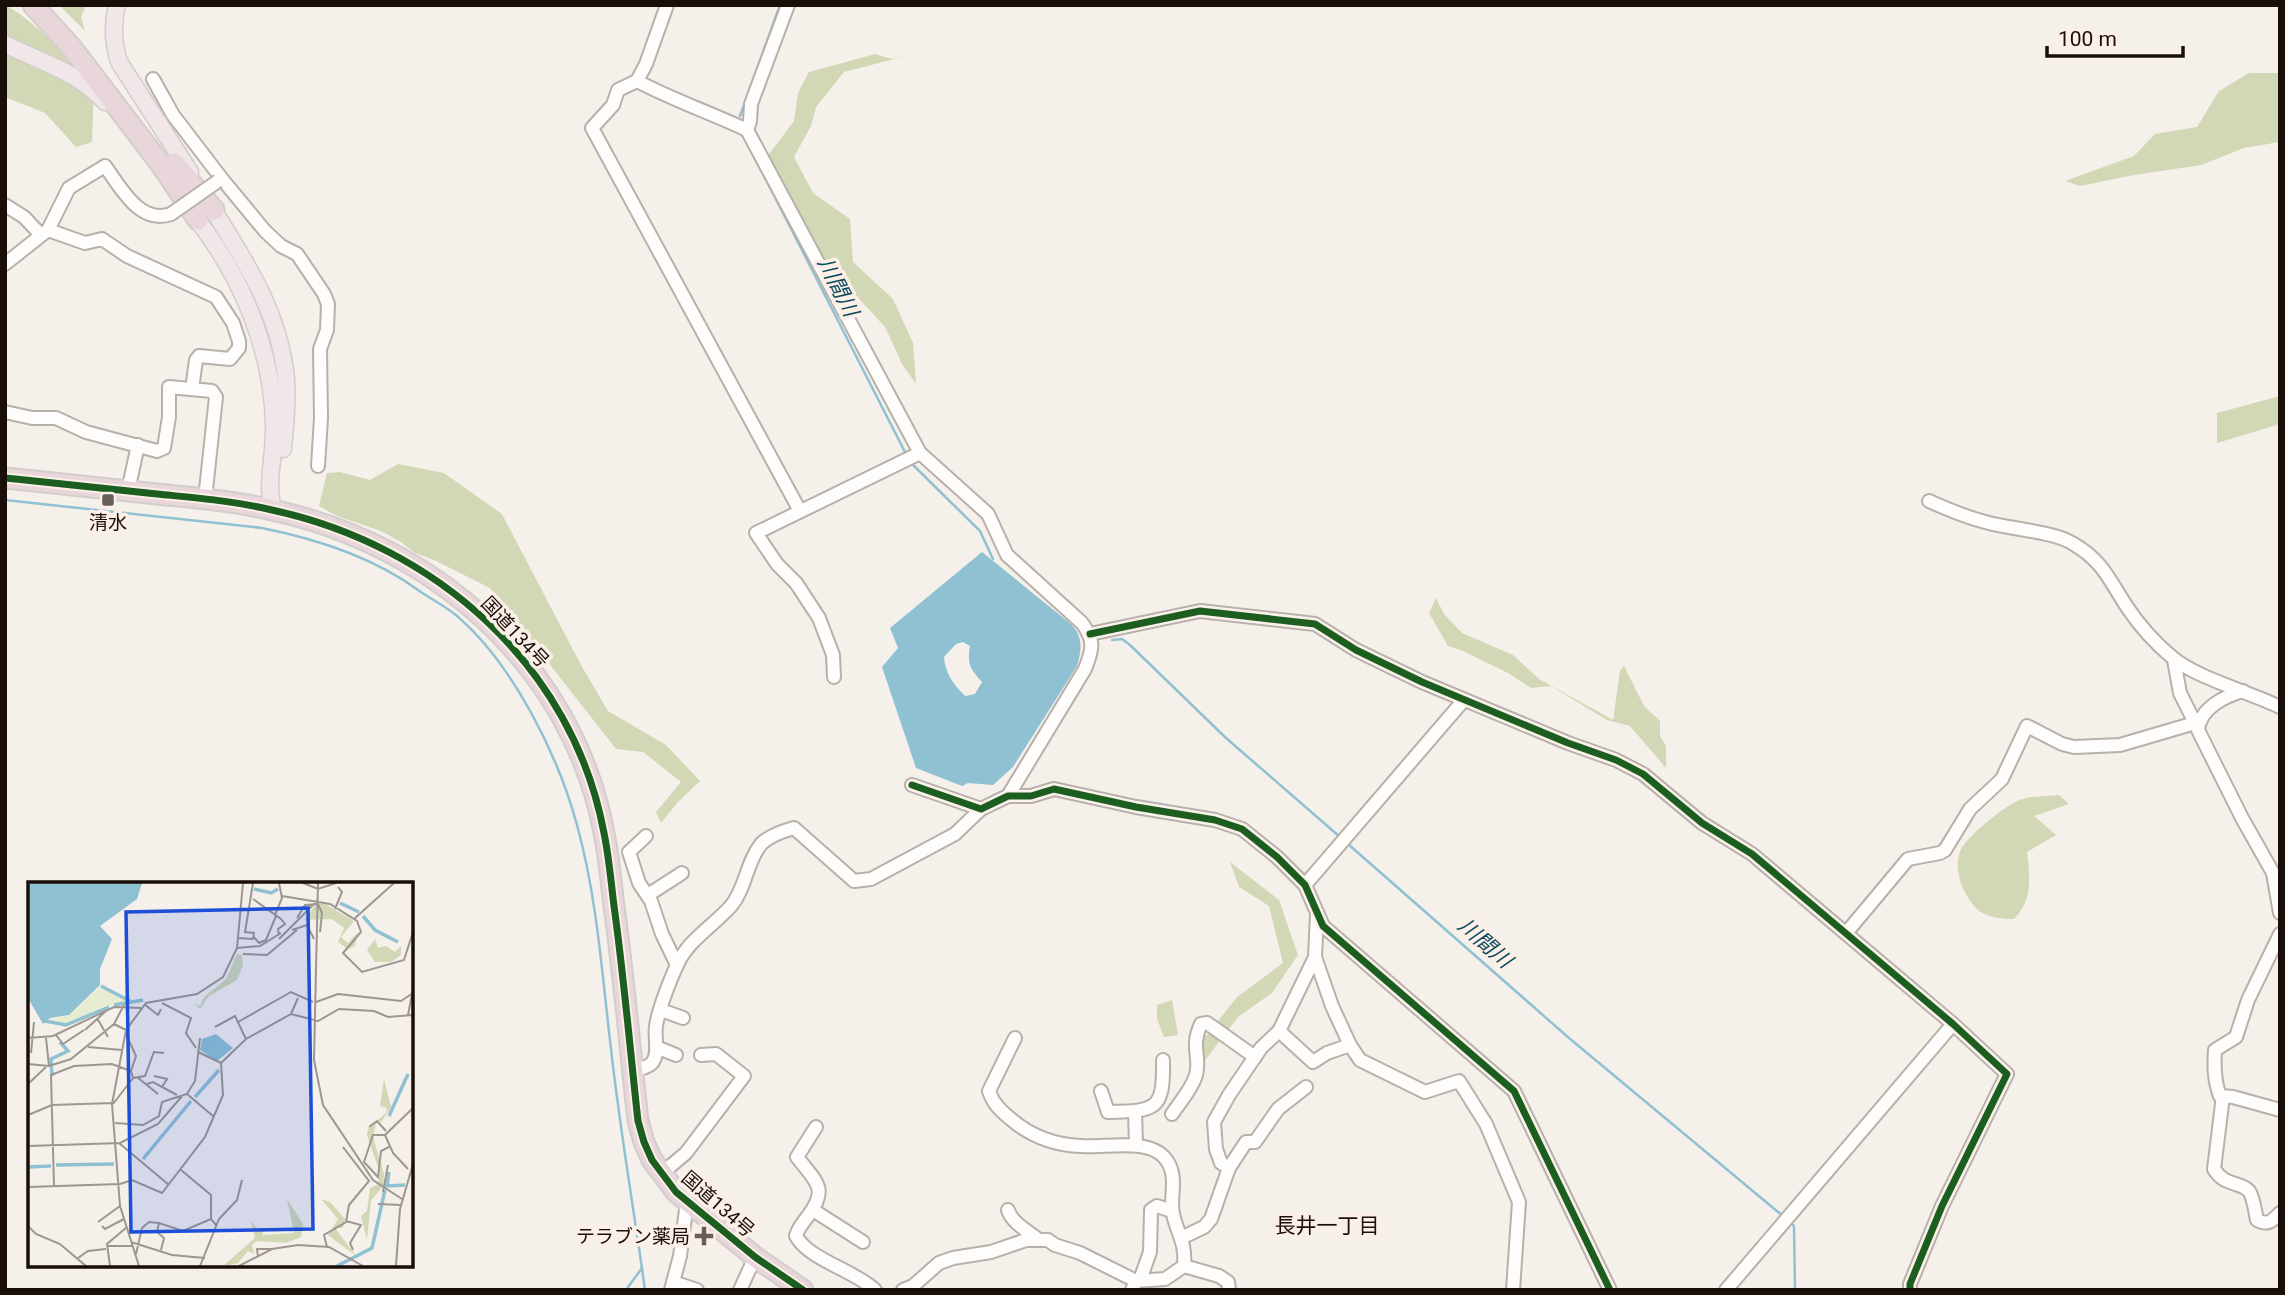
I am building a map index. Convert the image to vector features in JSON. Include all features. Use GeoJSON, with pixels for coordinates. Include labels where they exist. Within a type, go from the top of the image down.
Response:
{"type":"FeatureCollection","features":[{"type":"Feature","properties":{"kind":"highway"},"geometry":{"type":"LineString","coordinates":[[33,5],[72,48],[162,166],[206,215]]}},
{"type":"Feature","properties":{"kind":"highway"},"geometry":{"type":"LineString","coordinates":[[51,5],[178,168],[206,215]]}},
{"type":"Feature","properties":{"kind":"highway","name":"国道134号"},"geometry":{"type":"LineString","coordinates":[[5,478],[205,499],[273,510],[363,540],[424,572],[476,610],[506,640],[542,684],[564,721],[583,761],[604,832],[624,982],[638,1121],[644,1142],[661,1174],[687,1202],[755,1257],[803,1290]]}},
{"type":"Feature","properties":{"kind":"main road"},"geometry":{"type":"LineString","coordinates":[[117,5],[113,36],[119,62],[206,215]]}},
{"type":"Feature","properties":{"kind":"main road"},"geometry":{"type":"LineString","coordinates":[[5,44],[72,75],[101,97],[244,256],[269,309],[281,349],[286,383],[279,490],[273,510]]}},
{"type":"Feature","properties":{"kind":"main road"},"geometry":{"type":"LineString","coordinates":[[5,50],[22,53]]}},
{"type":"Feature","properties":{"kind":"street"},"geometry":{"type":"LineString","coordinates":[[667,5],[646,64],[637,81],[618,90],[613,105],[592,128],[800,511]]}},
{"type":"Feature","properties":{"kind":"street"},"geometry":{"type":"LineString","coordinates":[[747,130],[751,104],[788,5]]}},
{"type":"Feature","properties":{"kind":"street"},"geometry":{"type":"LineString","coordinates":[[153,79],[173,115],[220,180],[265,231],[282,246],[297,254],[324,293],[328,304],[327,330],[319,359],[321,418],[318,466]]}},
{"type":"Feature","properties":{"kind":"street"},"geometry":{"type":"LineString","coordinates":[[637,81],[669,98],[707,111],[747,130],[920,453],[988,514],[1007,555],[1083,623],[1090,634],[1092,651],[1085,668],[1008,796]]}},
{"type":"Feature","properties":{"kind":"street"},"geometry":{"type":"LineString","coordinates":[[5,264],[45,232],[69,188],[105,166],[141,211],[155,216],[171,214],[220,180]]}},
{"type":"Feature","properties":{"kind":"street"},"geometry":{"type":"LineString","coordinates":[[5,205],[45,232],[85,243],[102,239],[127,256],[216,297],[233,323],[239,348],[230,359],[199,356],[196,360],[192,389]]}},
{"type":"Feature","properties":{"kind":"street"},"geometry":{"type":"LineString","coordinates":[[5,412],[32,418],[55,418],[86,432],[157,451],[164,448],[169,417],[169,387],[212,391],[216,397],[205,499]]}},
{"type":"Feature","properties":{"kind":"street"},"geometry":{"type":"LineString","coordinates":[[128,491],[138,445]]}},
{"type":"Feature","properties":{"kind":"street"},"geometry":{"type":"LineString","coordinates":[[834,677],[833,655],[819,618],[796,583],[776,564],[756,533],[920,453]]}},
{"type":"Feature","properties":{"kind":"street"},"geometry":{"type":"LineString","coordinates":[[1929,501],[1987,523],[2069,541],[2088,553],[2105,569],[2137,621],[2174,660],[2280,707]]}},
{"type":"Feature","properties":{"kind":"street"},"geometry":{"type":"LineString","coordinates":[[1090,634],[1200,611],[1315,624],[1356,650],[1463,701],[1616,760],[1643,774],[1702,823],[1752,854],[1847,932],[2007,1074],[1942,1206],[1910,1284],[1910,1290]]}},
{"type":"Feature","properties":{"kind":"street"},"geometry":{"type":"LineString","coordinates":[[2174,660],[2180,693],[2208,752],[2273,873],[2280,913]]}},
{"type":"Feature","properties":{"kind":"street"},"geometry":{"type":"LineString","coordinates":[[1847,932],[1908,859],[1945,850],[1970,808],[2002,779],[2027,726],[2062,744],[2074,747],[2120,745],[2196,724],[2219,700],[2243,691]]}},
{"type":"Feature","properties":{"kind":"street"},"geometry":{"type":"LineString","coordinates":[[1305,885],[1463,701]]}},
{"type":"Feature","properties":{"kind":"street"},"geometry":{"type":"LineString","coordinates":[[912,785],[981,809]]}},
{"type":"Feature","properties":{"kind":"street"},"geometry":{"type":"LineString","coordinates":[[632,1071],[645,1068],[653,1062],[656,1024],[685,950],[732,905],[741,890],[747,867],[763,842],[777,833],[794,828],[854,881],[870,879],[955,834],[981,809],[1008,796],[1031,796],[1054,789],[1136,807],[1215,820],[1242,829],[1277,858],[1305,885],[1323,926],[1514,1091],[1610,1290]]}},
{"type":"Feature","properties":{"kind":"street"},"geometry":{"type":"LineString","coordinates":[[646,836],[629,852],[639,883],[651,901],[662,934],[677,965]]}},
{"type":"Feature","properties":{"kind":"street"},"geometry":{"type":"LineString","coordinates":[[648,895],[682,873]]}},
{"type":"Feature","properties":{"kind":"street"},"geometry":{"type":"LineString","coordinates":[[1317,914],[1315,957],[1332,1006],[1360,1060],[1425,1091],[1459,1081],[1486,1124],[1519,1202],[1513,1290]]}},
{"type":"Feature","properties":{"kind":"street"},"geometry":{"type":"LineString","coordinates":[[2280,934],[2248,1000],[2236,1037],[2215,1050],[2216,1085],[2220,1096],[2280,1110]]}},
{"type":"Feature","properties":{"kind":"street"},"geometry":{"type":"LineString","coordinates":[[1229,1168],[1221,1163],[1216,1149],[1213,1122],[1261,1048],[1279,1031],[1315,957]]}},
{"type":"Feature","properties":{"kind":"street"},"geometry":{"type":"LineString","coordinates":[[661,1010],[683,1018]]}},
{"type":"Feature","properties":{"kind":"street"},"geometry":{"type":"LineString","coordinates":[[1172,1114],[1188,1092],[1196,1073],[1194,1044],[1201,1024],[1207,1023],[1255,1057]]}},
{"type":"Feature","properties":{"kind":"street"},"geometry":{"type":"LineString","coordinates":[[1726,1290],[1953,1024]]}},
{"type":"Feature","properties":{"kind":"street"},"geometry":{"type":"LineString","coordinates":[[1279,1031],[1313,1062],[1327,1053],[1350,1045]]}},
{"type":"Feature","properties":{"kind":"street"},"geometry":{"type":"LineString","coordinates":[[1015,1038],[989,1091],[992,1100],[1003,1113],[1029,1133],[1046,1139],[1079,1146],[1136,1145],[1153,1149],[1163,1155],[1174,1180],[1172,1211],[1185,1248],[1184,1266]]}},
{"type":"Feature","properties":{"kind":"street"},"geometry":{"type":"LineString","coordinates":[[656,1047],[676,1055]]}},
{"type":"Feature","properties":{"kind":"street"},"geometry":{"type":"LineString","coordinates":[[661,1174],[686,1153],[744,1076],[716,1054],[701,1055]]}},
{"type":"Feature","properties":{"kind":"street"},"geometry":{"type":"LineString","coordinates":[[1101,1091],[1108,1112],[1152,1107],[1159,1100],[1163,1060]]}},
{"type":"Feature","properties":{"kind":"street"},"geometry":{"type":"LineString","coordinates":[[1181,1238],[1204,1227],[1211,1219],[1229,1168],[1246,1142],[1255,1142],[1278,1109],[1306,1087]]}},
{"type":"Feature","properties":{"kind":"street"},"geometry":{"type":"LineString","coordinates":[[2223,1096],[2214,1169],[2225,1182],[2247,1189],[2257,1220],[2272,1222],[2280,1213]]}},
{"type":"Feature","properties":{"kind":"street"},"geometry":{"type":"LineString","coordinates":[[1135,1111],[1136,1145]]}},
{"type":"Feature","properties":{"kind":"street"},"geometry":{"type":"LineString","coordinates":[[816,1127],[797,1157],[818,1186],[820,1194],[813,1210],[797,1230],[796,1236],[800,1243],[835,1266],[866,1281],[875,1290]]}},
{"type":"Feature","properties":{"kind":"street"},"geometry":{"type":"LineString","coordinates":[[687,1202],[681,1256],[672,1286],[697,1290]]}},
{"type":"Feature","properties":{"kind":"street"},"geometry":{"type":"LineString","coordinates":[[1136,1284],[1150,1252],[1151,1210],[1157,1206],[1172,1211]]}},
{"type":"Feature","properties":{"kind":"street"},"geometry":{"type":"LineString","coordinates":[[813,1210],[863,1242]]}},
{"type":"Feature","properties":{"kind":"street"},"geometry":{"type":"LineString","coordinates":[[1008,1210],[1016,1223],[1039,1240]]}},
{"type":"Feature","properties":{"kind":"street"},"geometry":{"type":"LineString","coordinates":[[903,1290],[913,1286],[939,1263],[991,1252],[1026,1240],[1048,1240],[1080,1253],[1136,1284],[1165,1279],[1184,1266]]}},
{"type":"Feature","properties":{"kind":"street"},"geometry":{"type":"LineString","coordinates":[[740,1290],[755,1257]]}},
{"type":"Feature","properties":{"kind":"street"},"geometry":{"type":"LineString","coordinates":[[1184,1266],[1219,1276],[1228,1282],[1229,1290]]}},
{"type":"Feature","properties":{"kind":"green space"},"geometry":{"type":"Polygon","coordinates":[[[5,5],[41,32],[94,88],[92,142],[76,147],[45,113],[5,97],[5,5]]]}},
{"type":"Feature","properties":{"kind":"green space"},"geometry":{"type":"Polygon","coordinates":[[[59,5],[86,5],[81,17],[85,31],[59,5]]]}},
{"type":"Feature","properties":{"kind":"green space"},"geometry":{"type":"Polygon","coordinates":[[[875,54],[892,59],[910,55],[844,72],[816,107],[811,126],[794,157],[813,193],[850,219],[853,262],[893,299],[913,343],[916,384],[902,364],[885,327],[851,290],[829,271],[807,228],[778,186],[767,157],[794,121],[798,93],[809,72],[875,54]]]}},
{"type":"Feature","properties":{"kind":"green space"},"geometry":{"type":"Polygon","coordinates":[[[2249,73],[2280,73],[2280,142],[2244,148],[2201,165],[2080,186],[2065,181],[2134,156],[2155,134],[2197,127],[2219,91],[2249,73]]]}},
{"type":"Feature","properties":{"kind":"green space"},"geometry":{"type":"Polygon","coordinates":[[[2280,396],[2280,424],[2217,443],[2217,413],[2280,396]]]}},
{"type":"Feature","properties":{"kind":"green space"},"geometry":{"type":"Polygon","coordinates":[[[398,464],[444,473],[502,514],[608,711],[666,745],[700,781],[661,823],[656,812],[681,782],[643,752],[616,749],[490,588],[415,553],[381,531],[337,516],[319,506],[327,473],[340,472],[370,480],[398,464]]]}},
{"type":"Feature","properties":{"kind":"green space"},"geometry":{"type":"Polygon","coordinates":[[[1436,598],[1444,614],[1462,633],[1513,655],[1539,679],[1613,720],[1620,671],[1624,666],[1644,706],[1660,721],[1660,736],[1666,746],[1666,768],[1630,726],[1607,720],[1551,686],[1531,688],[1508,673],[1448,646],[1429,613],[1436,598]]]}},
{"type":"Feature","properties":{"kind":"green space"},"geometry":{"type":"Polygon","coordinates":[[[2059,795],[2069,804],[2034,816],[2056,835],[2027,852],[2029,888],[2020,912],[2014,919],[1982,913],[1968,897],[1960,880],[1958,862],[1963,846],[1983,825],[2019,800],[2059,795]]]}},
{"type":"Feature","properties":{"kind":"green space"},"geometry":{"type":"Polygon","coordinates":[[[1230,862],[1279,900],[1298,955],[1272,993],[1238,1017],[1200,1067],[1199,1038],[1207,1035],[1237,997],[1283,963],[1269,906],[1239,887],[1230,862]]]}},
{"type":"Feature","properties":{"kind":"green space"},"geometry":{"type":"Polygon","coordinates":[[[1172,1000],[1178,1035],[1164,1037],[1157,1019],[1157,1005],[1172,1000]]]}},
{"type":"Feature","properties":{"kind":"water"},"geometry":{"type":"Polygon","coordinates":[[[982,552],[1071,624],[1079,638],[1080,654],[1077,666],[1013,767],[993,785],[968,783],[962,786],[916,768],[882,667],[898,648],[890,628],[982,552]],[[963,642],[956,644],[944,657],[951,678],[965,696],[975,694],[982,682],[970,666],[970,646],[963,642]]]}},
{"type":"Feature","properties":{"kind":"waterway","name":"川間川"},"geometry":{"type":"LineString","coordinates":[[740,116],[780,5]]}},
{"type":"Feature","properties":{"kind":"waterway","name":"川間川"},"geometry":{"type":"LineString","coordinates":[[755,158],[906,454]]}},
{"type":"Feature","properties":{"kind":"waterway","name":"川間川"},"geometry":{"type":"LineString","coordinates":[[910,462],[980,531],[993,559]]}},
{"type":"Feature","properties":{"kind":"waterway"},"geometry":{"type":"LineString","coordinates":[[5,500],[262,528],[324,544],[382,568],[448,609],[497,659],[531,712],[545,741],[569,798],[584,852],[598,936],[645,1290]]}},
{"type":"Feature","properties":{"kind":"waterway","name":"川間川"},"geometry":{"type":"LineString","coordinates":[[1112,640],[1122,639],[1130,645],[1226,738],[1340,837]]}},
{"type":"Feature","properties":{"kind":"waterway","name":"川間川"},"geometry":{"type":"LineString","coordinates":[[1348,844],[1569,1038],[1783,1216]]}},
{"type":"Feature","properties":{"kind":"waterway","name":"川間川"},"geometry":{"type":"LineString","coordinates":[[1789,1221],[1794,1226],[1795,1290]]}},
{"type":"Feature","properties":{"kind":"waterway"},"geometry":{"type":"LineString","coordinates":[[626,1290],[642,1268]]}},
{"type":"Feature","properties":{"kind":"cycle path"},"geometry":{"type":"LineString","coordinates":[[5,478],[230,502],[272,510],[332,527],[388,552],[441,584],[488,622],[528,667],[562,717],[588,773],[607,851],[638,1121],[652,1160],[676,1192],[755,1257],[803,1290]]}},
{"type":"Feature","properties":{"kind":"cycle path"},"geometry":{"type":"LineString","coordinates":[[1090,634],[1200,611],[1315,624],[1356,650],[1422,682],[1568,743],[1616,760],[1643,774],[1702,823],[1752,854],[1953,1024],[2007,1074],[1942,1206],[1910,1284],[1910,1290]]}},
{"type":"Feature","properties":{"kind":"cycle path"},"geometry":{"type":"LineString","coordinates":[[912,785],[981,809],[1008,796],[1031,796],[1054,789],[1136,807],[1215,820],[1242,829],[1277,857],[1305,885],[1323,926],[1514,1091],[1610,1290]]}},
{"type":"Feature","properties":{"kind":"place","name":"清水"},"geometry":{"type":"Point","coordinates":[108,500]}},
{"type":"Feature","properties":{"kind":"place","name":"テラブン薬局"},"geometry":{"type":"Point","coordinates":[704,1236]}},
{"type":"Feature","properties":{"kind":"district","name":"長井一丁目"},"geometry":{"type":"Point","coordinates":[1327,1226]}}]}
